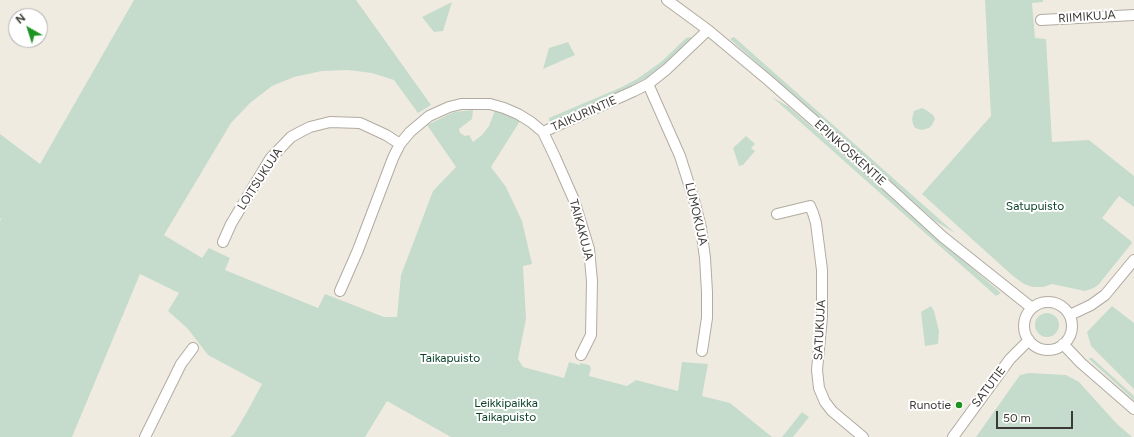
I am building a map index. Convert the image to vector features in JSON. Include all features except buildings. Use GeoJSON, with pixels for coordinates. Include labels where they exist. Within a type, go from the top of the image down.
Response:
{"type":"FeatureCollection","features":[{"type":"Feature","properties":{"kind":"street","name":"EPINKOSKENTIE"},"geometry":{"type":"LineString","coordinates":[[667,0],[708,30],[796,104],[943,237],[1032,308]]}},
{"type":"Feature","properties":{"kind":"street","name":"RIIMIKUJA"},"geometry":{"type":"LineString","coordinates":[[1041,20],[1134,14]]}},
{"type":"Feature","properties":{"kind":"street","name":"TAIKURINTIE"},"geometry":{"type":"LineString","coordinates":[[340,291],[400,144],[410,132],[429,116],[461,104],[490,104],[518,114],[543,132],[634,92],[648,84],[667,70],[708,30]]}},
{"type":"Feature","properties":{"kind":"street","name":"LUMOKUJA"},"geometry":{"type":"LineString","coordinates":[[648,84],[680,156],[701,228],[707,292],[707,318],[702,351]]}},
{"type":"Feature","properties":{"kind":"street","name":"LOITSUKUJA"},"geometry":{"type":"LineString","coordinates":[[223,242],[231,224],[270,159],[291,137],[310,127],[330,122],[360,123],[386,135],[400,144]]}},
{"type":"Feature","properties":{"kind":"street","name":"TAIKAKUJA"},"geometry":{"type":"LineString","coordinates":[[543,132],[574,200],[589,249],[592,281],[591,335],[581,355]]}},
{"type":"Feature","properties":{"kind":"street","name":"SATUKUJA"},"geometry":{"type":"LineString","coordinates":[[777,214],[810,206],[816,223],[822,270],[822,316],[817,370],[819,388],[825,402],[832,411],[863,437]]}},
{"type":"Feature","properties":{"kind":"street"},"geometry":{"type":"LineString","coordinates":[[1070,315],[1091,305],[1106,295],[1134,260]]}},
{"type":"Feature","properties":{"kind":"street"},"geometry":{"type":"LineString","coordinates":[[1041,303],[1056,303],[1065,308],[1070,315],[1072,324],[1070,336],[1063,344],[1051,349],[1043,349],[1029,340],[1025,331],[1025,322],[1032,308],[1041,303]]}},
{"type":"Feature","properties":{"kind":"street","name":"SATUTIE"},"geometry":{"type":"LineString","coordinates":[[953,437],[1010,359],[1029,340]]}},
{"type":"Feature","properties":{"kind":"street"},"geometry":{"type":"LineString","coordinates":[[1063,344],[1081,363],[1134,409]]}},
{"type":"Feature","properties":{"kind":"street"},"geometry":{"type":"LineString","coordinates":[[145,437],[181,364],[193,348]]}},
{"type":"Feature","properties":{"kind":"green space","name":"Taikapuisto"},"geometry":{"type":"Polygon","coordinates":[[[134,0],[356,0],[431,105],[418,113],[394,80],[372,73],[348,70],[322,71],[294,77],[272,86],[250,103],[231,123],[164,235],[202,258],[209,248],[230,258],[225,270],[318,308],[325,294],[384,317],[397,317],[401,275],[433,191],[456,167],[427,125],[454,112],[473,110],[472,119],[459,129],[460,133],[465,136],[469,135],[473,142],[482,135],[489,126],[495,110],[510,115],[520,121],[491,167],[506,187],[522,221],[532,264],[523,266],[526,319],[518,359],[523,367],[564,378],[569,362],[580,365],[580,363],[589,365],[591,368],[589,376],[627,386],[636,380],[678,391],[682,362],[708,364],[702,396],[730,403],[772,437],[451,437],[387,401],[365,437],[230,437],[234,434],[262,384],[208,355],[188,329],[168,311],[179,293],[140,274],[72,437],[0,437],[0,134],[40,164],[134,0]]]}},
{"type":"Feature","properties":{"kind":"green space","name":"Satupuisto"},"geometry":{"type":"Polygon","coordinates":[[[985,0],[1043,0],[1043,2],[1032,3],[1035,38],[1046,39],[1052,142],[1089,140],[1134,176],[1134,207],[1119,196],[1102,218],[1132,243],[1099,284],[1094,288],[1085,291],[1052,284],[1043,287],[1033,287],[1024,284],[1013,276],[922,194],[991,116],[985,0]]]}},
{"type":"Feature","properties":{"kind":"green space"},"geometry":{"type":"Polygon","coordinates":[[[452,2],[443,31],[434,32],[422,17],[452,2]]]}},
{"type":"Feature","properties":{"kind":"green space"},"geometry":{"type":"Polygon","coordinates":[[[734,37],[955,233],[935,221],[730,39],[734,37]]]}},
{"type":"Feature","properties":{"kind":"green space"},"geometry":{"type":"Polygon","coordinates":[[[686,38],[691,38],[677,53],[648,77],[616,94],[550,123],[549,118],[622,87],[637,79],[661,62],[686,38]]]}},
{"type":"Feature","properties":{"kind":"green space"},"geometry":{"type":"Polygon","coordinates":[[[568,42],[575,55],[543,69],[549,48],[568,42]]]}},
{"type":"Feature","properties":{"kind":"green space"},"geometry":{"type":"Polygon","coordinates":[[[772,97],[789,107],[1001,293],[996,296],[772,97]]]}},
{"type":"Feature","properties":{"kind":"green space"},"geometry":{"type":"Polygon","coordinates":[[[922,108],[933,115],[935,119],[929,128],[922,130],[915,128],[912,119],[914,111],[922,108]]]}},
{"type":"Feature","properties":{"kind":"green space"},"geometry":{"type":"Polygon","coordinates":[[[746,136],[755,144],[751,148],[755,151],[743,165],[739,166],[733,148],[746,136]]]}},
{"type":"Feature","properties":{"kind":"green space"},"geometry":{"type":"Polygon","coordinates":[[[931,306],[934,311],[939,331],[938,344],[925,346],[921,312],[931,306]]]}},
{"type":"Feature","properties":{"kind":"green space"},"geometry":{"type":"Polygon","coordinates":[[[1112,306],[1134,323],[1134,389],[1091,346],[1087,332],[1112,306]]]}},
{"type":"Feature","properties":{"kind":"green space"},"geometry":{"type":"Polygon","coordinates":[[[1047,313],[1056,316],[1059,325],[1056,334],[1047,337],[1038,334],[1035,325],[1038,316],[1047,313]]]}},
{"type":"Feature","properties":{"kind":"green space"},"geometry":{"type":"Polygon","coordinates":[[[1092,358],[1134,396],[1134,400],[1089,359],[1092,358]]]}},
{"type":"Feature","properties":{"kind":"green space"},"geometry":{"type":"Polygon","coordinates":[[[1029,373],[1066,375],[1079,382],[1116,423],[1132,437],[976,437],[1020,375],[1029,373]]]}},
{"type":"Feature","properties":{"kind":"green space"},"geometry":{"type":"Polygon","coordinates":[[[802,412],[809,417],[793,437],[782,437],[802,412]]]}},
{"type":"Feature","properties":{"kind":"place","name":"Runotie"},"geometry":{"type":"Point","coordinates":[959,405]}},
{"type":"Feature","properties":{"kind":"park label","name":"Leikkipaikka Taikapuisto"},"geometry":{"type":"Point","coordinates":[506,410]}}]}
